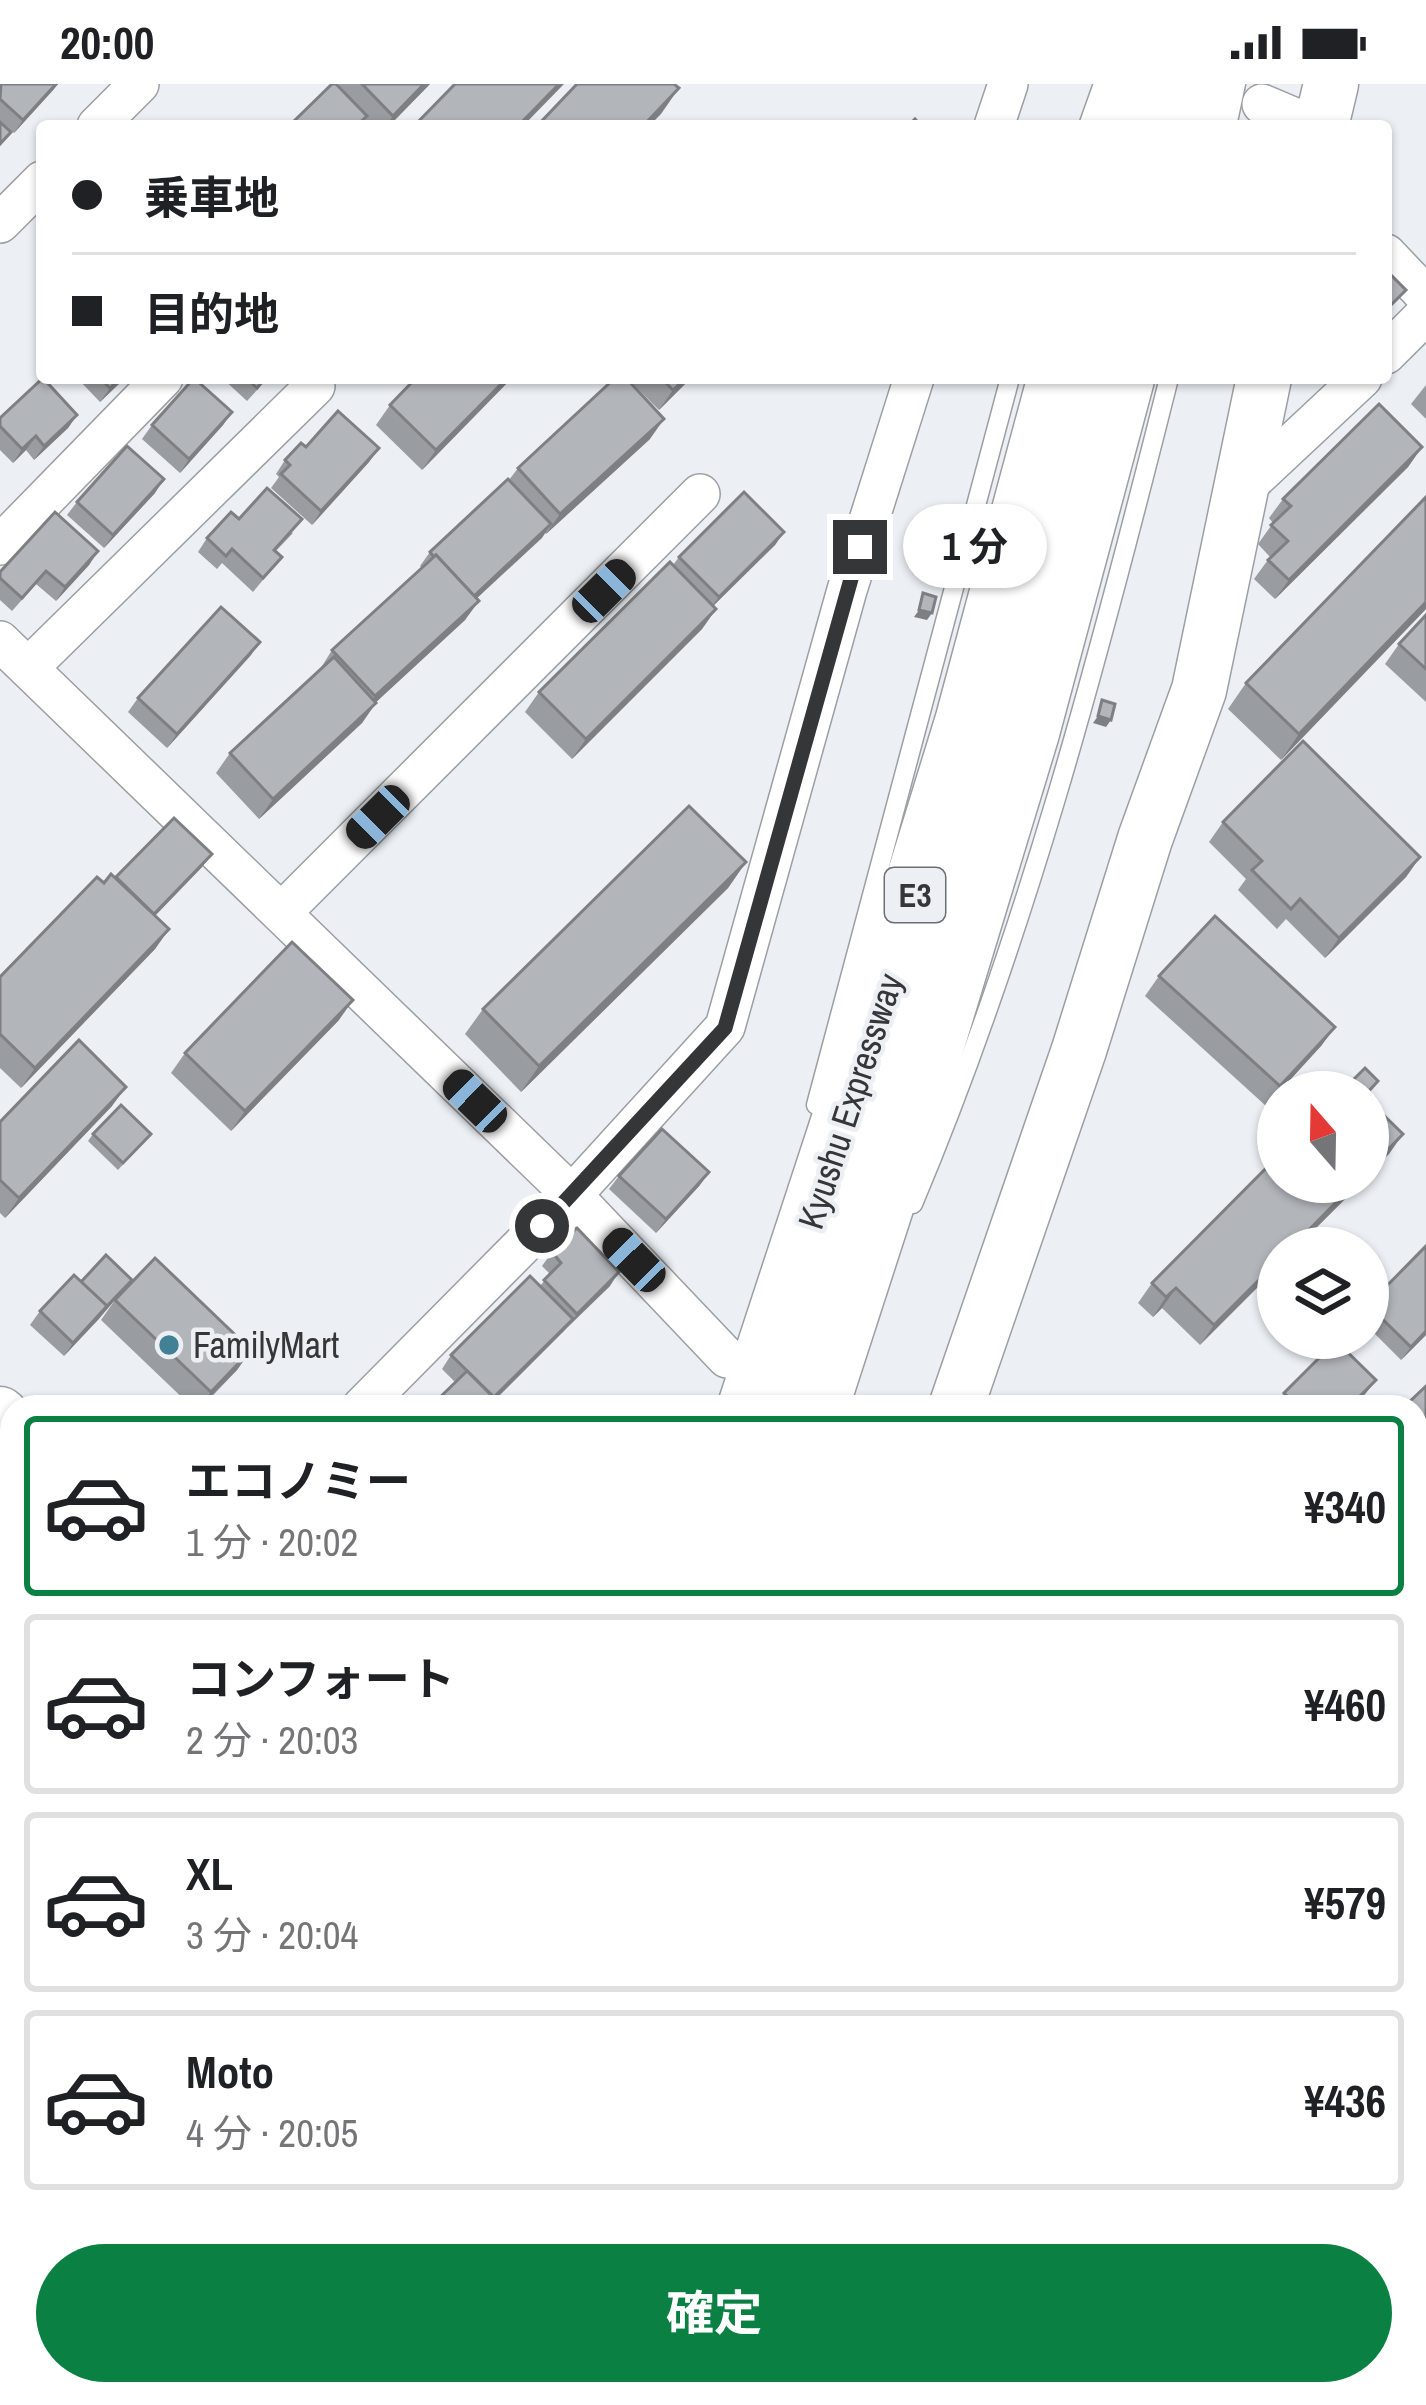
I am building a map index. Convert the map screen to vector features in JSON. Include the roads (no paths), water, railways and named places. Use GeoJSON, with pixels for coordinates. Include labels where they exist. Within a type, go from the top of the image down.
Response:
{"type":"FeatureCollection","features":[{"type":"Feature","properties":{"kind":"highway"},"geometry":{"type":"LineString","coordinates":[[1128,120],[1137,84]]}},
{"type":"Feature","properties":{"kind":"highway"},"geometry":{"type":"LineString","coordinates":[[1188,120],[1197,84]]}},
{"type":"Feature","properties":{"kind":"highway","name":"Kyushu Expressway"},"geometry":{"type":"LineString","coordinates":[[739,1383],[850,1105],[968,723],[1059,384]]}},
{"type":"Feature","properties":{"kind":"highway","name":"Kyushu Expressway"},"geometry":{"type":"LineString","coordinates":[[819,1395],[1026,732],[1119,384]]}},
{"type":"Feature","properties":{"kind":"street"},"geometry":{"type":"LineString","coordinates":[[103,120],[139,84]]}},
{"type":"Feature","properties":{"kind":"street"},"geometry":{"type":"LineString","coordinates":[[996,120],[1007,84]]}},
{"type":"Feature","properties":{"kind":"street"},"geometry":{"type":"LineString","coordinates":[[1320,120],[1331,84]]}},
{"type":"Feature","properties":{"kind":"street"},"geometry":{"type":"LineString","coordinates":[[1249,94],[1305,120]]}},
{"type":"Feature","properties":{"kind":"street"},"geometry":{"type":"LineString","coordinates":[[0,223],[36,187]]}},
{"type":"Feature","properties":{"kind":"street"},"geometry":{"type":"LineString","coordinates":[[1392,260],[1426,296]]}},
{"type":"Feature","properties":{"kind":"street"},"geometry":{"type":"LineString","coordinates":[[1392,349],[1426,314]]}},
{"type":"Feature","properties":{"kind":"street"},"geometry":{"type":"LineString","coordinates":[[0,545],[158,384]]}},
{"type":"Feature","properties":{"kind":"street"},"geometry":{"type":"LineString","coordinates":[[374,1395],[572,1195],[725,1028],[847,590],[912,384]]}},
{"type":"Feature","properties":{"kind":"street"},"geometry":{"type":"LineString","coordinates":[[960,1395],[1199,690],[1263,384]]}},
{"type":"Feature","properties":{"kind":"street"},"geometry":{"type":"LineString","coordinates":[[28,668],[314,386]]}},
{"type":"Feature","properties":{"kind":"street"},"geometry":{"type":"LineString","coordinates":[[1239,493],[1368,391]]}},
{"type":"Feature","properties":{"kind":"street"},"geometry":{"type":"LineString","coordinates":[[281,913],[700,494]]}},
{"type":"Feature","properties":{"kind":"street"},"geometry":{"type":"LineString","coordinates":[[0,640],[572,1195],[739,1383]]}},
{"type":"Feature","properties":{"kind":"lane"},"geometry":{"type":"LineString","coordinates":[[1090,120],[1103,84]]}},
{"type":"Feature","properties":{"kind":"lane"},"geometry":{"type":"LineString","coordinates":[[1231,120],[1249,94]]}},
{"type":"Feature","properties":{"kind":"lane"},"geometry":{"type":"LineString","coordinates":[[814,1115],[1008,384]]}},
{"type":"Feature","properties":{"kind":"lane"},"geometry":{"type":"LineString","coordinates":[[907,1220],[959,1095],[1022,906],[1126,550],[1168,384]]}},
{"type":"Feature","properties":{"kind":"lane"},"geometry":{"type":"LineString","coordinates":[[744,1395],[774,1272]]}},
{"type":"Feature","properties":{"kind":"lane"},"geometry":{"type":"LineString","coordinates":[[833,1395],[863,1324]]}},
{"type":"Feature","properties":{"kind":"place","name":"FamilyMart"},"geometry":{"type":"Point","coordinates":[169,1345]}}]}
